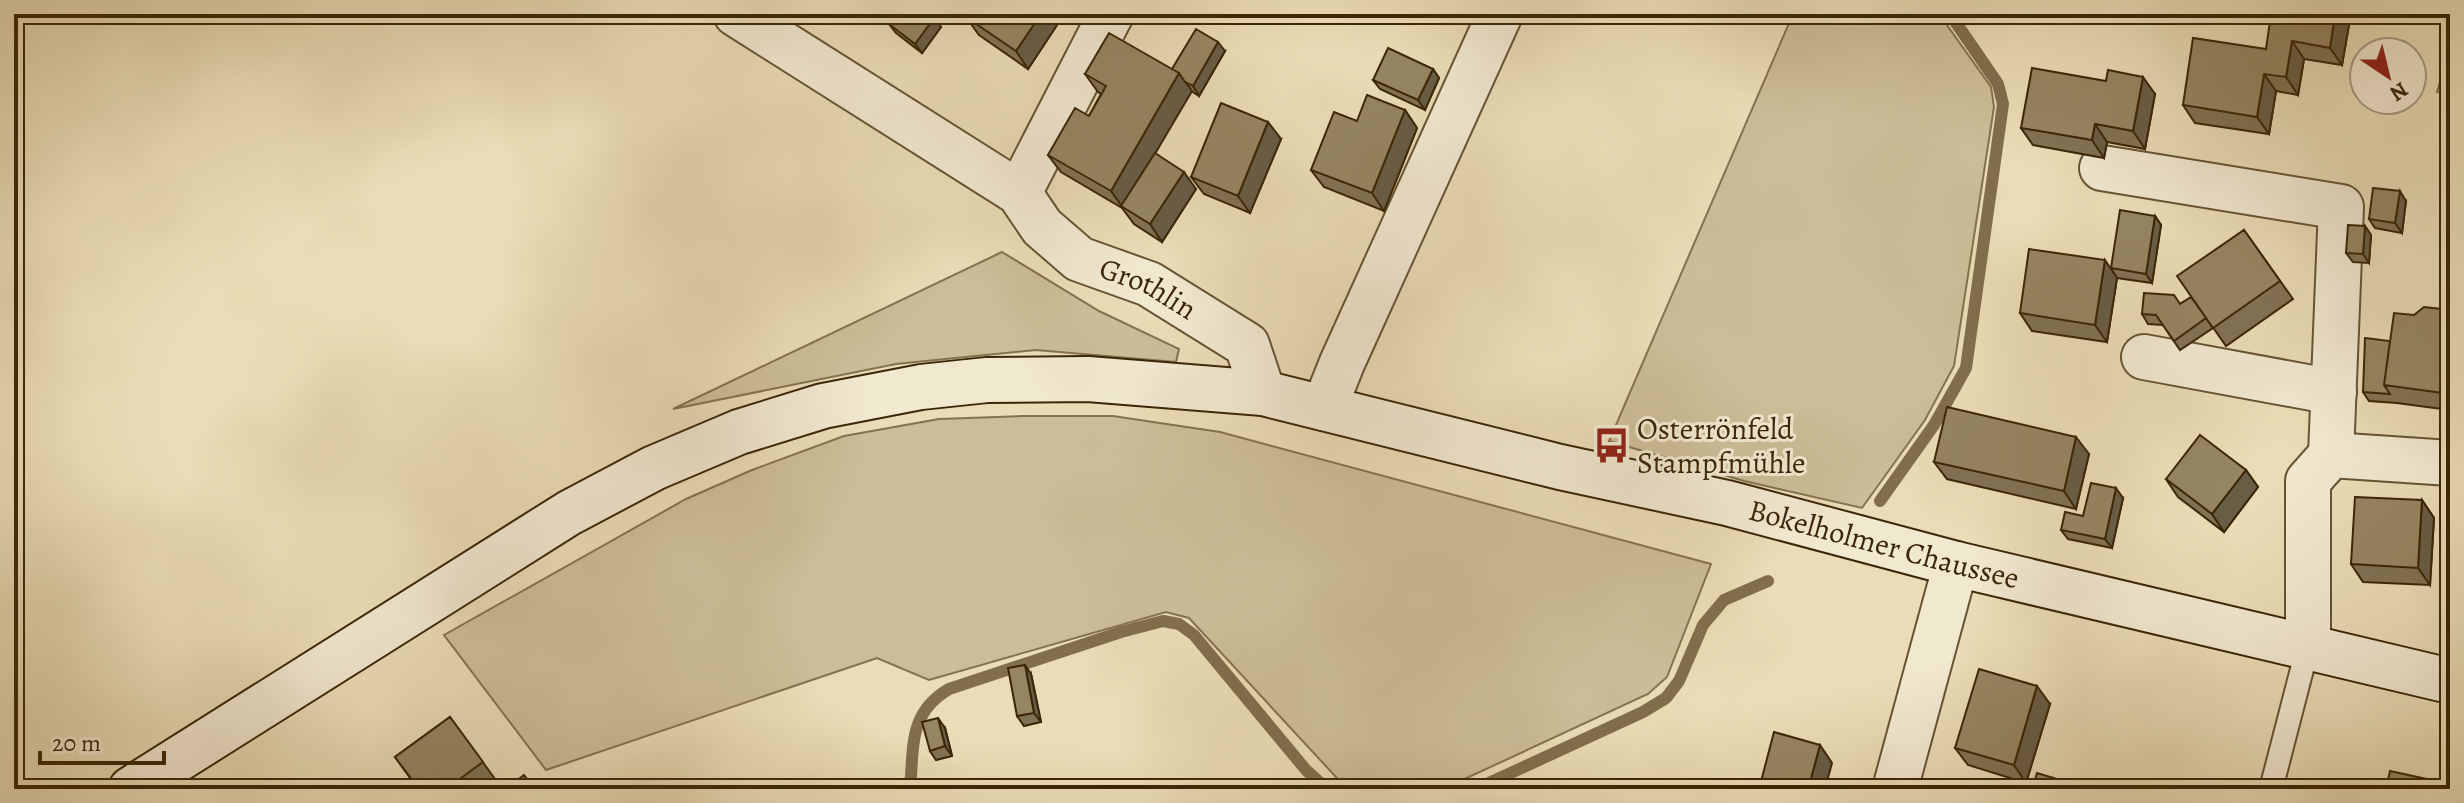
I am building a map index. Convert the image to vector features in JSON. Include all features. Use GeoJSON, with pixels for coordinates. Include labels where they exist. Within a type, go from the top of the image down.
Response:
{"type":"FeatureCollection","features":[{"type":"Feature","properties":{"kind":"street"},"geometry":{"type":"LineString","coordinates":[[1019,193],[1111,14]]}},
{"type":"Feature","properties":{"kind":"street"},"geometry":{"type":"LineString","coordinates":[[1324,408],[1500,14]]}},
{"type":"Feature","properties":{"kind":"street","name":"Grothlin"},"geometry":{"type":"LineString","coordinates":[[749,17],[1019,193],[1042,227],[1079,259],[1149,284],[1247,345],[1263,393]]}},
{"type":"Feature","properties":{"kind":"street"},"geometry":{"type":"LineString","coordinates":[[2102,168],[2341,207],[2331,455],[2308,481],[2308,646]]}},
{"type":"Feature","properties":{"kind":"street"},"geometry":{"type":"LineString","coordinates":[[2144,357],[2334,392]]}},
{"type":"Feature","properties":{"kind":"street","name":"Bokelholmer Chaussee"},"geometry":{"type":"LineString","coordinates":[[131,789],[569,513],[654,468],[739,432],[823,406],[921,387],[987,380],[1088,379],[1263,393],[1560,467],[1727,503],[1956,564],[2450,681]]}},
{"type":"Feature","properties":{"kind":"street"},"geometry":{"type":"LineString","coordinates":[[2331,455],[2450,463]]}},
{"type":"Feature","properties":{"kind":"street"},"geometry":{"type":"LineString","coordinates":[[1895,789],[1956,564]]}},
{"type":"Feature","properties":{"kind":"lane"},"geometry":{"type":"LineString","coordinates":[[2271,789],[2308,646]]}},
{"type":"Feature","properties":{"kind":"shaded area"},"geometry":{"type":"Polygon","coordinates":[[[1793,14],[1939,14],[1991,87],[1994,107],[1954,366],[1925,420],[1862,508],[1744,481],[1609,441],[1793,14]]]}},
{"type":"Feature","properties":{"kind":"shaded area"},"geometry":{"type":"Polygon","coordinates":[[[2450,49],[2450,94],[2437,92],[2450,49]]]}},
{"type":"Feature","properties":{"kind":"shaded area"},"geometry":{"type":"Polygon","coordinates":[[[1002,252],[1099,311],[1179,349],[1176,362],[1036,350],[896,364],[673,409],[1002,252]]]}},
{"type":"Feature","properties":{"kind":"shaded area"},"geometry":{"type":"Polygon","coordinates":[[[1113,416],[1220,432],[1711,564],[1667,677],[1648,694],[1443,789],[1347,789],[1189,618],[1166,612],[929,680],[877,658],[546,770],[444,635],[686,499],[752,470],[844,436],[939,419],[1113,416]]]}},
{"type":"Feature","properties":{"kind":"building"},"geometry":{"type":"Polygon","coordinates":[[[896,14],[929,14],[934,18],[915,44],[889,24],[896,14]]]}},
{"type":"Feature","properties":{"kind":"building"},"geometry":{"type":"Polygon","coordinates":[[[968,14],[1041,14],[1016,51],[966,17],[968,14]]]}},
{"type":"Feature","properties":{"kind":"building"},"geometry":{"type":"Polygon","coordinates":[[[2271,14],[2335,14],[2330,48],[2292,41],[2286,77],[2264,74],[2257,117],[2183,105],[2193,38],[2266,49],[2271,14]]]}},
{"type":"Feature","properties":{"kind":"building"},"geometry":{"type":"Polygon","coordinates":[[[1196,29],[1218,42],[1193,86],[1172,69],[1196,29]]]}},
{"type":"Feature","properties":{"kind":"building"},"geometry":{"type":"Polygon","coordinates":[[[1109,33],[1179,73],[1111,191],[1048,155],[1075,108],[1089,116],[1106,86],[1085,74],[1109,33]]]}},
{"type":"Feature","properties":{"kind":"building"},"geometry":{"type":"Polygon","coordinates":[[[1388,48],[1433,69],[1418,100],[1373,80],[1388,48]]]}},
{"type":"Feature","properties":{"kind":"building"},"geometry":{"type":"Polygon","coordinates":[[[2032,68],[2106,81],[2108,70],[2143,77],[2133,131],[2095,124],[2092,140],[2021,128],[2032,68]]]}},
{"type":"Feature","properties":{"kind":"building"},"geometry":{"type":"Polygon","coordinates":[[[1367,95],[1405,110],[1372,193],[1311,170],[1334,112],[1357,121],[1367,95]]]}},
{"type":"Feature","properties":{"kind":"building"},"geometry":{"type":"Polygon","coordinates":[[[1221,103],[1268,122],[1238,196],[1191,177],[1221,103]]]}},
{"type":"Feature","properties":{"kind":"building"},"geometry":{"type":"Polygon","coordinates":[[[2450,127],[2450,242],[2440,128],[2450,127]]]}},
{"type":"Feature","properties":{"kind":"building"},"geometry":{"type":"Polygon","coordinates":[[[1155,153],[1184,172],[1150,224],[1121,206],[1155,153]]]}},
{"type":"Feature","properties":{"kind":"building"},"geometry":{"type":"Polygon","coordinates":[[[2373,188],[2400,191],[2395,223],[2369,219],[2373,188]]]}},
{"type":"Feature","properties":{"kind":"building"},"geometry":{"type":"Polygon","coordinates":[[[2120,210],[2155,216],[2146,274],[2111,268],[2120,210]]]}},
{"type":"Feature","properties":{"kind":"building"},"geometry":{"type":"Polygon","coordinates":[[[2348,225],[2365,226],[2363,254],[2346,253],[2348,225]]]}},
{"type":"Feature","properties":{"kind":"building"},"geometry":{"type":"Polygon","coordinates":[[[2244,230],[2280,281],[2213,328],[2177,276],[2244,230]]]}},
{"type":"Feature","properties":{"kind":"building"},"geometry":{"type":"Polygon","coordinates":[[[2029,249],[2105,260],[2095,325],[2020,313],[2029,249]]]}},
{"type":"Feature","properties":{"kind":"building"},"geometry":{"type":"Polygon","coordinates":[[[2144,293],[2174,295],[2180,304],[2191,297],[2206,318],[2174,341],[2156,315],[2142,314],[2144,293]]]}},
{"type":"Feature","properties":{"kind":"building"},"geometry":{"type":"Polygon","coordinates":[[[2424,307],[2450,310],[2450,394],[2384,385],[2394,313],[2414,315],[2424,307]]]}},
{"type":"Feature","properties":{"kind":"building"},"geometry":{"type":"Polygon","coordinates":[[[2365,338],[2390,341],[2384,385],[2390,394],[2363,392],[2365,338]]]}},
{"type":"Feature","properties":{"kind":"building"},"geometry":{"type":"Polygon","coordinates":[[[1947,407],[2076,437],[2064,491],[1934,462],[1947,407]]]}},
{"type":"Feature","properties":{"kind":"building"},"geometry":{"type":"Polygon","coordinates":[[[2200,435],[2246,470],[2212,514],[2166,479],[2200,435]]]}},
{"type":"Feature","properties":{"kind":"building"},"geometry":{"type":"Polygon","coordinates":[[[2091,483],[2116,488],[2105,539],[2061,530],[2065,512],[2083,516],[2091,483]]]}},
{"type":"Feature","properties":{"kind":"building"},"geometry":{"type":"Polygon","coordinates":[[[2355,497],[2422,500],[2418,568],[2351,564],[2355,497]]]}},
{"type":"Feature","properties":{"kind":"building"},"geometry":{"type":"Polygon","coordinates":[[[1025,665],[1034,713],[1017,716],[1008,668],[1025,665]]]}},
{"type":"Feature","properties":{"kind":"building"},"geometry":{"type":"Polygon","coordinates":[[[1979,669],[2037,686],[2014,765],[1955,748],[1979,669]]]}},
{"type":"Feature","properties":{"kind":"building"},"geometry":{"type":"Polygon","coordinates":[[[450,717],[483,762],[446,789],[419,789],[395,757],[450,717]]]}},
{"type":"Feature","properties":{"kind":"building"},"geometry":{"type":"Polygon","coordinates":[[[938,718],[945,746],[930,751],[922,722],[938,718]]]}},
{"type":"Feature","properties":{"kind":"building"},"geometry":{"type":"Polygon","coordinates":[[[1774,732],[1820,745],[1809,786],[1821,789],[1759,789],[1774,732]]]}},
{"type":"Feature","properties":{"kind":"building"},"geometry":{"type":"Polygon","coordinates":[[[2390,771],[2450,784],[2450,789],[2386,789],[2390,771]]]}},
{"type":"Feature","properties":{"kind":"building"},"geometry":{"type":"Polygon","coordinates":[[[2037,773],[2080,786],[2079,789],[2032,789],[2037,773]]]}},
{"type":"Feature","properties":{"kind":"building"},"geometry":{"type":"Polygon","coordinates":[[[524,775],[535,789],[506,789],[524,775]]]}},
{"type":"Feature","properties":{"kind":"waterway"},"geometry":{"type":"LineString","coordinates":[[1880,501],[1934,425],[1966,368],[2003,104],[1998,84],[1950,14]]}},
{"type":"Feature","properties":{"kind":"waterway"},"geometry":{"type":"LineString","coordinates":[[1476,789],[1643,712],[1666,698],[1679,681],[1703,625],[1724,600],[1768,581]]}},
{"type":"Feature","properties":{"kind":"waterway"},"geometry":{"type":"LineString","coordinates":[[910,789],[913,745],[920,720],[936,698],[949,689],[1163,621],[1179,624],[1194,635],[1306,770],[1327,789]]}},
{"type":"Feature","properties":{"kind":"place","name":"Osterrönfeld Stampfmühle"},"geometry":{"type":"Point","coordinates":[1611,446]}}]}
